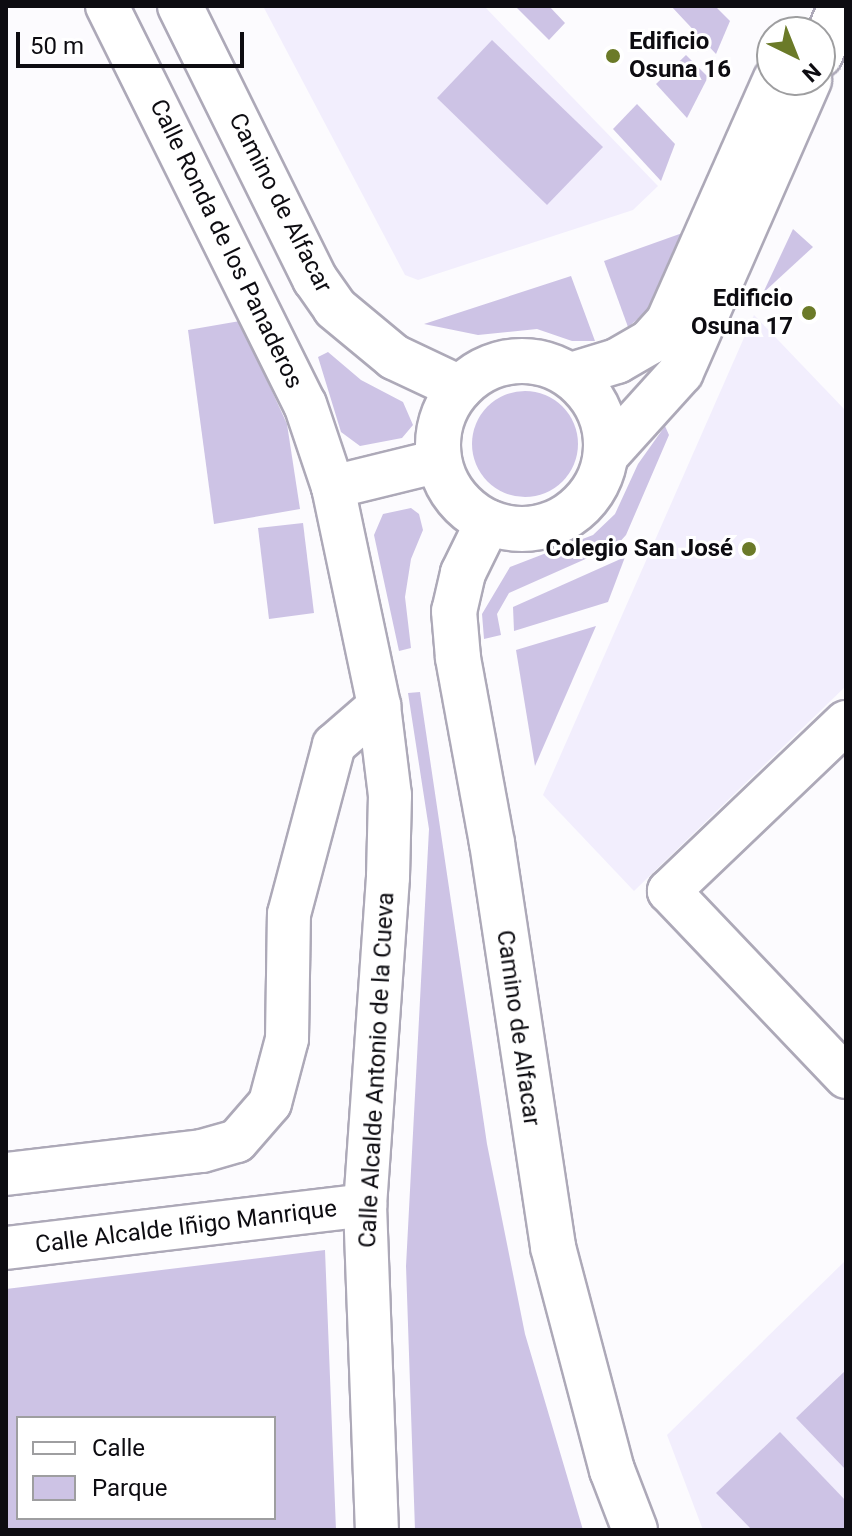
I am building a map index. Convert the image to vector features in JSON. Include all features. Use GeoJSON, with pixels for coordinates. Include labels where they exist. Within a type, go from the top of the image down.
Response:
{"type":"FeatureCollection","features":[{"type":"Feature","properties":{"kind":"main road","name":"Camino de Alfacar"},"geometry":{"type":"LineString","coordinates":[[180,6],[315,279],[335,308],[394,357],[460,388]]}},
{"type":"Feature","properties":{"kind":"main road"},"geometry":{"type":"LineString","coordinates":[[571,375],[617,361],[650,342],[668,322],[768,96]]}},
{"type":"Feature","properties":{"kind":"main road"},"geometry":{"type":"LineString","coordinates":[[607,454],[681,372],[802,96]]}},
{"type":"Feature","properties":{"kind":"main road"},"geometry":{"type":"LineString","coordinates":[[518,360],[541,362],[571,375],[600,410],[607,454],[599,481],[584,503],[553,524],[528,529],[488,522],[455,497],[439,461],[442,423],[460,388],[476,374],[518,360]]}},
{"type":"Feature","properties":{"kind":"main road","name":"Camino de Alfacar"},"geometry":{"type":"LineString","coordinates":[[488,522],[463,573],[454,611],[458,658],[492,843],[553,1247],[612,1470],[635,1530]]}},
{"type":"Feature","properties":{"kind":"street","name":"Calle Ronda de los Panaderos"},"geometry":{"type":"LineString","coordinates":[[107,6],[305,404],[333,487],[379,706]]}},
{"type":"Feature","properties":{"kind":"street"},"geometry":{"type":"LineString","coordinates":[[333,487],[439,461]]}},
{"type":"Feature","properties":{"kind":"street"},"geometry":{"type":"LineString","coordinates":[[6,1174],[214,1148],[237,1141],[270,1103],[287,1039],[289,914],[334,745],[379,706]]}},
{"type":"Feature","properties":{"kind":"street","name":"Calle Alcalde Antonio de la Cueva"},"geometry":{"type":"LineString","coordinates":[[377,1530],[365,1205],[388,877],[390,795],[379,706]]}},
{"type":"Feature","properties":{"kind":"street"},"geometry":{"type":"LineString","coordinates":[[846,722],[669,891],[846,1077]]}},
{"type":"Feature","properties":{"kind":"street","name":"Calle Alcalde Iñigo Manrique"},"geometry":{"type":"LineString","coordinates":[[6,1248],[365,1205]]}},
{"type":"Feature","properties":{"kind":"shaded area"},"geometry":{"type":"Polygon","coordinates":[[[263,6],[484,6],[658,186],[633,210],[418,280],[405,275],[263,6]]]}},
{"type":"Feature","properties":{"kind":"shaded area","name":"Colegio San José"},"geometry":{"type":"Polygon","coordinates":[[[754,315],[846,411],[846,686],[634,891],[543,795],[754,315]]]}},
{"type":"Feature","properties":{"kind":"shaded area"},"geometry":{"type":"Polygon","coordinates":[[[846,1260],[846,1530],[703,1530],[667,1435],[846,1260]]]}},
{"type":"Feature","properties":{"kind":"green space"},"geometry":{"type":"Polygon","coordinates":[[[515,6],[549,6],[565,23],[549,40],[515,6]]]}},
{"type":"Feature","properties":{"kind":"green space"},"geometry":{"type":"Polygon","coordinates":[[[671,6],[715,6],[730,21],[716,54],[671,6]]]}},
{"type":"Feature","properties":{"kind":"green space"},"geometry":{"type":"Polygon","coordinates":[[[492,40],[603,147],[547,205],[437,98],[492,40]]]}},
{"type":"Feature","properties":{"kind":"green space"},"geometry":{"type":"Polygon","coordinates":[[[686,55],[708,77],[687,118],[656,84],[686,55]]]}},
{"type":"Feature","properties":{"kind":"green space"},"geometry":{"type":"Polygon","coordinates":[[[637,104],[675,144],[661,181],[613,129],[637,104]]]}},
{"type":"Feature","properties":{"kind":"green space"},"geometry":{"type":"Polygon","coordinates":[[[793,229],[813,247],[763,293],[793,229]]]}},
{"type":"Feature","properties":{"kind":"green space"},"geometry":{"type":"Polygon","coordinates":[[[688,231],[655,305],[628,327],[604,261],[688,231]]]}},
{"type":"Feature","properties":{"kind":"green space"},"geometry":{"type":"Polygon","coordinates":[[[571,276],[595,341],[572,341],[537,329],[478,335],[424,324],[571,276]]]}},
{"type":"Feature","properties":{"kind":"green space"},"geometry":{"type":"Polygon","coordinates":[[[240,321],[287,424],[300,509],[214,524],[188,330],[240,321]]]}},
{"type":"Feature","properties":{"kind":"green space"},"geometry":{"type":"Polygon","coordinates":[[[328,352],[361,380],[403,402],[413,425],[402,438],[360,446],[341,432],[318,357],[328,352]]]}},
{"type":"Feature","properties":{"kind":"green space"},"geometry":{"type":"Polygon","coordinates":[[[525,391],[545,395],[562,407],[574,424],[578,444],[574,464],[562,481],[545,493],[525,497],[505,493],[488,481],[476,464],[472,444],[476,424],[488,407],[505,395],[525,391]]]}},
{"type":"Feature","properties":{"kind":"green space"},"geometry":{"type":"Polygon","coordinates":[[[665,426],[669,435],[626,535],[617,545],[509,593],[497,614],[501,635],[484,639],[482,614],[510,567],[593,535],[615,514],[638,464],[665,426]]]}},
{"type":"Feature","properties":{"kind":"green space"},"geometry":{"type":"Polygon","coordinates":[[[411,508],[419,514],[423,530],[411,559],[405,597],[411,648],[399,651],[374,535],[383,514],[411,508]]]}},
{"type":"Feature","properties":{"kind":"green space"},"geometry":{"type":"Polygon","coordinates":[[[303,523],[314,613],[269,619],[258,528],[303,523]]]}},
{"type":"Feature","properties":{"kind":"green space"},"geometry":{"type":"Polygon","coordinates":[[[625,557],[608,602],[514,631],[513,607],[625,557]]]}},
{"type":"Feature","properties":{"kind":"green space"},"geometry":{"type":"Polygon","coordinates":[[[596,626],[535,766],[516,650],[596,626]]]}},
{"type":"Feature","properties":{"kind":"green space"},"geometry":{"type":"Polygon","coordinates":[[[420,692],[487,1144],[525,1334],[583,1530],[415,1530],[406,1266],[429,829],[408,693],[420,692]]]}},
{"type":"Feature","properties":{"kind":"green space"},"geometry":{"type":"Polygon","coordinates":[[[325,1250],[336,1530],[6,1530],[6,1289],[325,1250]]]}},
{"type":"Feature","properties":{"kind":"green space"},"geometry":{"type":"Polygon","coordinates":[[[846,1370],[846,1470],[796,1418],[846,1370]]]}},
{"type":"Feature","properties":{"kind":"green space"},"geometry":{"type":"Polygon","coordinates":[[[780,1432],[846,1501],[846,1530],[752,1530],[716,1493],[780,1432]]]}},
{"type":"Feature","properties":{"kind":"place","name":"Edificio Osuna 16"},"geometry":{"type":"Point","coordinates":[613,56]}},
{"type":"Feature","properties":{"kind":"place","name":"Edificio Osuna 17"},"geometry":{"type":"Point","coordinates":[809,313]}},
{"type":"Feature","properties":{"kind":"place","name":"Colegio San José"},"geometry":{"type":"Point","coordinates":[749,549]}}]}
